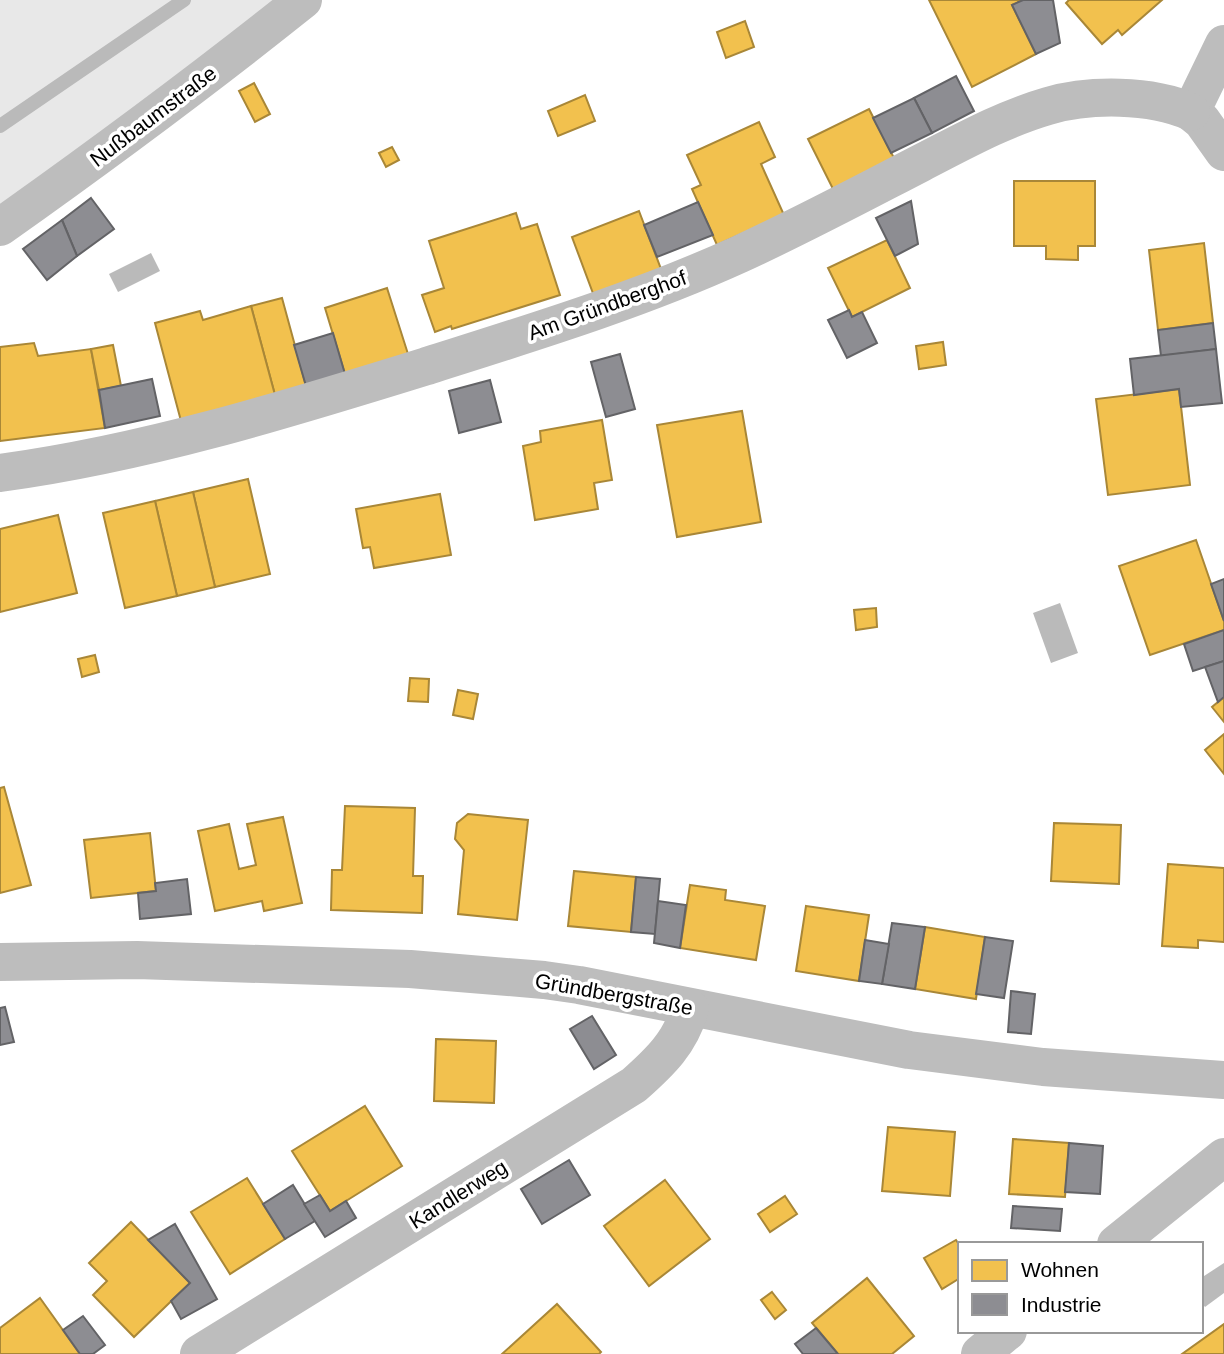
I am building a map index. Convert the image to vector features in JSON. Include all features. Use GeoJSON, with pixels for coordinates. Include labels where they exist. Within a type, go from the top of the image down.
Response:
{"type":"FeatureCollection","features":[{"type":"Feature","properties":{"kind":"street","name":"Nußbaumstraße"},"geometry":{"type":"LineString","coordinates":[[0,227],[101,155],[303,0]]}},
{"type":"Feature","properties":{"kind":"street"},"geometry":{"type":"LineString","coordinates":[[1224,44],[1191,112],[1202,121],[1224,152]]}},
{"type":"Feature","properties":{"kind":"street","name":"Am Gründberghof"},"geometry":{"type":"LineString","coordinates":[[0,473],[104,456],[222,427],[344,392],[591,313],[739,254],[841,205],[977,134],[1051,105],[1090,98],[1149,100],[1191,112]]}},
{"type":"Feature","properties":{"kind":"street","name":"Gründbergstraße"},"geometry":{"type":"LineString","coordinates":[[0,962],[137,960],[410,969],[544,980],[860,1042],[955,1057],[1057,1068],[1224,1080]]}},
{"type":"Feature","properties":{"kind":"street","name":"Kandlerweg"},"geometry":{"type":"LineString","coordinates":[[199,1354],[634,1085],[659,1063],[677,1040],[686,1024],[690,1008]]}},
{"type":"Feature","properties":{"kind":"street"},"geometry":{"type":"LineString","coordinates":[[1118,1242],[1224,1157]]}},
{"type":"Feature","properties":{"kind":"street"},"geometry":{"type":"LineString","coordinates":[[980,1354],[1006,1333]]}},
{"type":"Feature","properties":{"kind":"shaded area"},"geometry":{"type":"Polygon","coordinates":[[[0,0],[280,0],[0,210],[0,0]]]}},
{"type":"Feature","properties":{"kind":"shaded area"},"geometry":{"type":"Polygon","coordinates":[[[151,253],[160,271],[118,292],[109,274],[151,253]]]}},
{"type":"Feature","properties":{"kind":"shaded area"},"geometry":{"type":"Polygon","coordinates":[[[1060,603],[1078,653],[1051,663],[1033,613],[1060,603]]]}},
{"type":"Feature","properties":{"kind":"shaded area"},"geometry":{"type":"Polygon","coordinates":[[[1224,1263],[1224,1293],[1205,1307],[1203,1304],[1203,1277],[1224,1263]]]}},
{"type":"Feature","properties":{"kind":"building: Wohnen"},"geometry":{"type":"Polygon","coordinates":[[[929,0],[1023,0],[1012,5],[1036,54],[972,87],[929,0]]]}},
{"type":"Feature","properties":{"kind":"building: Wohnen"},"geometry":{"type":"Polygon","coordinates":[[[1069,0],[1162,0],[1122,35],[1118,30],[1102,44],[1066,3],[1069,0]]]}},
{"type":"Feature","properties":{"kind":"building: Wohnen"},"geometry":{"type":"Polygon","coordinates":[[[745,21],[754,47],[726,58],[717,32],[745,21]]]}},
{"type":"Feature","properties":{"kind":"building: Wohnen"},"geometry":{"type":"Polygon","coordinates":[[[254,83],[270,114],[255,122],[239,91],[254,83]]]}},
{"type":"Feature","properties":{"kind":"building: Wohnen"},"geometry":{"type":"Polygon","coordinates":[[[585,95],[595,121],[558,136],[548,111],[585,95]]]}},
{"type":"Feature","properties":{"kind":"building: Wohnen"},"geometry":{"type":"Polygon","coordinates":[[[869,109],[895,160],[834,191],[808,139],[869,109]]]}},
{"type":"Feature","properties":{"kind":"building: Wohnen"},"geometry":{"type":"Polygon","coordinates":[[[759,122],[775,157],[761,164],[784,215],[717,245],[692,189],[701,185],[687,155],[759,122]]]}},
{"type":"Feature","properties":{"kind":"building: Wohnen"},"geometry":{"type":"Polygon","coordinates":[[[392,147],[399,160],[386,167],[379,153],[392,147]]]}},
{"type":"Feature","properties":{"kind":"building: Wohnen"},"geometry":{"type":"Polygon","coordinates":[[[1014,181],[1095,181],[1095,246],[1078,246],[1078,260],[1046,259],[1046,246],[1014,246],[1014,181]]]}},
{"type":"Feature","properties":{"kind":"building: Wohnen"},"geometry":{"type":"Polygon","coordinates":[[[639,211],[661,269],[594,296],[572,237],[639,211]]]}},
{"type":"Feature","properties":{"kind":"building: Wohnen"},"geometry":{"type":"Polygon","coordinates":[[[516,213],[521,229],[537,224],[560,295],[435,332],[422,295],[444,288],[429,241],[516,213]]]}},
{"type":"Feature","properties":{"kind":"building: Wohnen"},"geometry":{"type":"Polygon","coordinates":[[[887,240],[910,288],[852,317],[828,268],[887,240]]]}},
{"type":"Feature","properties":{"kind":"building: Wohnen"},"geometry":{"type":"Polygon","coordinates":[[[1204,243],[1213,323],[1158,330],[1149,250],[1204,243]]]}},
{"type":"Feature","properties":{"kind":"building: Wohnen"},"geometry":{"type":"Polygon","coordinates":[[[387,288],[408,354],[345,374],[325,308],[387,288]]]}},
{"type":"Feature","properties":{"kind":"building: Wohnen"},"geometry":{"type":"Polygon","coordinates":[[[282,298],[306,386],[275,395],[251,306],[282,298]]]}},
{"type":"Feature","properties":{"kind":"building: Wohnen"},"geometry":{"type":"Polygon","coordinates":[[[251,306],[275,395],[181,421],[155,323],[200,311],[203,320],[251,306]]]}},
{"type":"Feature","properties":{"kind":"building: Wohnen"},"geometry":{"type":"Polygon","coordinates":[[[943,342],[946,365],[919,369],[916,346],[943,342]]]}},
{"type":"Feature","properties":{"kind":"building: Wohnen"},"geometry":{"type":"Polygon","coordinates":[[[34,343],[38,356],[91,349],[105,428],[0,441],[0,347],[34,343]]]}},
{"type":"Feature","properties":{"kind":"building: Wohnen"},"geometry":{"type":"Polygon","coordinates":[[[113,345],[121,386],[99,390],[91,349],[113,345]]]}},
{"type":"Feature","properties":{"kind":"building: Wohnen"},"geometry":{"type":"Polygon","coordinates":[[[1179,389],[1190,485],[1108,495],[1096,399],[1179,389]]]}},
{"type":"Feature","properties":{"kind":"building: Wohnen"},"geometry":{"type":"Polygon","coordinates":[[[742,411],[761,522],[677,537],[657,425],[742,411]]]}},
{"type":"Feature","properties":{"kind":"building: Wohnen"},"geometry":{"type":"Polygon","coordinates":[[[602,420],[612,480],[594,483],[598,509],[535,520],[523,446],[541,442],[540,431],[602,420]]]}},
{"type":"Feature","properties":{"kind":"building: Wohnen"},"geometry":{"type":"Polygon","coordinates":[[[248,479],[270,574],[215,587],[193,492],[248,479]]]}},
{"type":"Feature","properties":{"kind":"building: Wohnen"},"geometry":{"type":"Polygon","coordinates":[[[193,492],[215,587],[177,596],[155,501],[193,492]]]}},
{"type":"Feature","properties":{"kind":"building: Wohnen"},"geometry":{"type":"Polygon","coordinates":[[[440,494],[451,555],[374,568],[370,547],[363,548],[356,509],[440,494]]]}},
{"type":"Feature","properties":{"kind":"building: Wohnen"},"geometry":{"type":"Polygon","coordinates":[[[155,501],[177,596],[125,608],[103,513],[155,501]]]}},
{"type":"Feature","properties":{"kind":"building: Wohnen"},"geometry":{"type":"Polygon","coordinates":[[[58,515],[77,593],[0,612],[0,529],[58,515]]]}},
{"type":"Feature","properties":{"kind":"building: Wohnen"},"geometry":{"type":"Polygon","coordinates":[[[1196,540],[1224,621],[1224,630],[1150,655],[1119,566],[1196,540]]]}},
{"type":"Feature","properties":{"kind":"building: Wohnen"},"geometry":{"type":"Polygon","coordinates":[[[876,608],[877,627],[856,630],[854,610],[876,608]]]}},
{"type":"Feature","properties":{"kind":"building: Wohnen"},"geometry":{"type":"Polygon","coordinates":[[[95,655],[99,672],[82,677],[78,659],[95,655]]]}},
{"type":"Feature","properties":{"kind":"building: Wohnen"},"geometry":{"type":"Polygon","coordinates":[[[410,678],[429,679],[428,702],[408,701],[410,678]]]}},
{"type":"Feature","properties":{"kind":"building: Wohnen"},"geometry":{"type":"Polygon","coordinates":[[[458,690],[478,694],[473,719],[453,715],[458,690]]]}},
{"type":"Feature","properties":{"kind":"building: Wohnen"},"geometry":{"type":"Polygon","coordinates":[[[1224,697],[1224,722],[1212,707],[1224,697]]]}},
{"type":"Feature","properties":{"kind":"building: Wohnen"},"geometry":{"type":"Polygon","coordinates":[[[1224,734],[1224,774],[1205,750],[1224,734]]]}},
{"type":"Feature","properties":{"kind":"building: Wohnen"},"geometry":{"type":"Polygon","coordinates":[[[4,787],[31,885],[0,893],[0,788],[4,787]]]}},
{"type":"Feature","properties":{"kind":"building: Wohnen"},"geometry":{"type":"Polygon","coordinates":[[[345,806],[415,808],[413,876],[423,876],[422,913],[331,910],[332,870],[342,870],[345,806]]]}},
{"type":"Feature","properties":{"kind":"building: Wohnen"},"geometry":{"type":"Polygon","coordinates":[[[468,814],[528,820],[517,920],[458,914],[464,850],[455,839],[457,823],[468,814]]]}},
{"type":"Feature","properties":{"kind":"building: Wohnen"},"geometry":{"type":"Polygon","coordinates":[[[283,817],[302,903],[264,911],[262,901],[215,911],[198,831],[229,824],[239,869],[256,865],[247,824],[283,817]]]}},
{"type":"Feature","properties":{"kind":"building: Wohnen"},"geometry":{"type":"Polygon","coordinates":[[[1054,823],[1121,825],[1119,884],[1051,881],[1054,823]]]}},
{"type":"Feature","properties":{"kind":"building: Wohnen"},"geometry":{"type":"Polygon","coordinates":[[[150,833],[156,891],[91,898],[84,840],[150,833]]]}},
{"type":"Feature","properties":{"kind":"building: Wohnen"},"geometry":{"type":"Polygon","coordinates":[[[1168,864],[1224,868],[1224,942],[1198,940],[1198,948],[1162,946],[1168,864]]]}},
{"type":"Feature","properties":{"kind":"building: Wohnen"},"geometry":{"type":"Polygon","coordinates":[[[574,871],[636,877],[631,932],[568,926],[574,871]]]}},
{"type":"Feature","properties":{"kind":"building: Wohnen"},"geometry":{"type":"Polygon","coordinates":[[[690,885],[726,890],[725,900],[765,906],[756,960],[680,948],[690,885]]]}},
{"type":"Feature","properties":{"kind":"building: Wohnen"},"geometry":{"type":"Polygon","coordinates":[[[806,906],[869,915],[859,981],[796,971],[806,906]]]}},
{"type":"Feature","properties":{"kind":"building: Wohnen"},"geometry":{"type":"Polygon","coordinates":[[[925,927],[985,937],[976,999],[915,989],[925,927]]]}},
{"type":"Feature","properties":{"kind":"building: Wohnen"},"geometry":{"type":"Polygon","coordinates":[[[436,1039],[496,1041],[494,1103],[434,1101],[436,1039]]]}},
{"type":"Feature","properties":{"kind":"building: Wohnen"},"geometry":{"type":"Polygon","coordinates":[[[365,1106],[402,1166],[330,1211],[292,1151],[365,1106]]]}},
{"type":"Feature","properties":{"kind":"building: Wohnen"},"geometry":{"type":"Polygon","coordinates":[[[888,1127],[955,1132],[950,1196],[882,1191],[888,1127]]]}},
{"type":"Feature","properties":{"kind":"building: Wohnen"},"geometry":{"type":"Polygon","coordinates":[[[1013,1139],[1069,1143],[1065,1197],[1009,1194],[1013,1139]]]}},
{"type":"Feature","properties":{"kind":"building: Wohnen"},"geometry":{"type":"Polygon","coordinates":[[[247,1178],[285,1239],[230,1274],[191,1212],[247,1178]]]}},
{"type":"Feature","properties":{"kind":"building: Wohnen"},"geometry":{"type":"Polygon","coordinates":[[[665,1180],[710,1239],[649,1286],[604,1226],[665,1180]]]}},
{"type":"Feature","properties":{"kind":"building: Wohnen"},"geometry":{"type":"Polygon","coordinates":[[[785,1196],[797,1214],[770,1232],[758,1214],[785,1196]]]}},
{"type":"Feature","properties":{"kind":"building: Wohnen"},"geometry":{"type":"Polygon","coordinates":[[[131,1222],[190,1283],[134,1337],[93,1295],[107,1281],[89,1263],[131,1222]]]}},
{"type":"Feature","properties":{"kind":"building: Wohnen"},"geometry":{"type":"Polygon","coordinates":[[[956,1240],[958,1279],[942,1289],[924,1258],[956,1240]]]}},
{"type":"Feature","properties":{"kind":"building: Wohnen"},"geometry":{"type":"Polygon","coordinates":[[[867,1278],[914,1336],[892,1354],[838,1354],[812,1323],[867,1278]]]}},
{"type":"Feature","properties":{"kind":"building: Wohnen"},"geometry":{"type":"Polygon","coordinates":[[[772,1292],[786,1310],[775,1319],[761,1300],[772,1292]]]}},
{"type":"Feature","properties":{"kind":"building: Wohnen"},"geometry":{"type":"Polygon","coordinates":[[[40,1298],[80,1354],[0,1354],[0,1328],[40,1298]]]}},
{"type":"Feature","properties":{"kind":"building: Wohnen"},"geometry":{"type":"Polygon","coordinates":[[[557,1304],[601,1352],[599,1354],[502,1354],[557,1304]]]}},
{"type":"Feature","properties":{"kind":"building: Wohnen"},"geometry":{"type":"Polygon","coordinates":[[[1224,1324],[1224,1354],[1182,1354],[1224,1324]]]}},
{"type":"Feature","properties":{"kind":"building: Industrie"},"geometry":{"type":"Polygon","coordinates":[[[1023,0],[1053,0],[1060,43],[1036,54],[1012,5],[1023,0]]]}},
{"type":"Feature","properties":{"kind":"building: Industrie"},"geometry":{"type":"Polygon","coordinates":[[[956,76],[974,111],[932,133],[914,98],[956,76]]]}},
{"type":"Feature","properties":{"kind":"building: Industrie"},"geometry":{"type":"Polygon","coordinates":[[[914,98],[932,133],[891,153],[873,118],[914,98]]]}},
{"type":"Feature","properties":{"kind":"building: Industrie"},"geometry":{"type":"Polygon","coordinates":[[[91,198],[114,229],[77,256],[62,220],[91,198]]]}},
{"type":"Feature","properties":{"kind":"building: Industrie"},"geometry":{"type":"Polygon","coordinates":[[[911,201],[918,244],[895,256],[876,218],[911,201]]]}},
{"type":"Feature","properties":{"kind":"building: Industrie"},"geometry":{"type":"Polygon","coordinates":[[[698,202],[713,235],[657,257],[644,225],[698,202]]]}},
{"type":"Feature","properties":{"kind":"building: Industrie"},"geometry":{"type":"Polygon","coordinates":[[[62,220],[77,256],[47,280],[23,249],[62,220]]]}},
{"type":"Feature","properties":{"kind":"building: Industrie"},"geometry":{"type":"Polygon","coordinates":[[[849,310],[852,317],[862,312],[877,343],[847,358],[828,320],[849,310]]]}},
{"type":"Feature","properties":{"kind":"building: Industrie"},"geometry":{"type":"Polygon","coordinates":[[[1213,323],[1216,349],[1161,356],[1158,330],[1213,323]]]}},
{"type":"Feature","properties":{"kind":"building: Industrie"},"geometry":{"type":"Polygon","coordinates":[[[333,333],[345,374],[306,386],[294,345],[333,333]]]}},
{"type":"Feature","properties":{"kind":"building: Industrie"},"geometry":{"type":"Polygon","coordinates":[[[1216,349],[1222,403],[1181,407],[1179,389],[1134,395],[1130,359],[1216,349]]]}},
{"type":"Feature","properties":{"kind":"building: Industrie"},"geometry":{"type":"Polygon","coordinates":[[[620,354],[635,409],[606,417],[591,362],[620,354]]]}},
{"type":"Feature","properties":{"kind":"building: Industrie"},"geometry":{"type":"Polygon","coordinates":[[[152,379],[160,416],[105,428],[99,390],[152,379]]]}},
{"type":"Feature","properties":{"kind":"building: Industrie"},"geometry":{"type":"Polygon","coordinates":[[[490,380],[501,422],[459,433],[449,391],[490,380]]]}},
{"type":"Feature","properties":{"kind":"building: Industrie"},"geometry":{"type":"Polygon","coordinates":[[[1224,579],[1224,621],[1211,584],[1224,579]]]}},
{"type":"Feature","properties":{"kind":"building: Industrie"},"geometry":{"type":"Polygon","coordinates":[[[1224,630],[1224,661],[1193,671],[1184,644],[1224,630]]]}},
{"type":"Feature","properties":{"kind":"building: Industrie"},"geometry":{"type":"Polygon","coordinates":[[[1224,661],[1224,697],[1218,702],[1205,667],[1224,661]]]}},
{"type":"Feature","properties":{"kind":"building: Industrie"},"geometry":{"type":"Polygon","coordinates":[[[636,877],[660,879],[655,934],[631,932],[636,877]]]}},
{"type":"Feature","properties":{"kind":"building: Industrie"},"geometry":{"type":"Polygon","coordinates":[[[187,879],[191,914],[140,919],[138,893],[156,891],[155,883],[187,879]]]}},
{"type":"Feature","properties":{"kind":"building: Industrie"},"geometry":{"type":"Polygon","coordinates":[[[658,901],[686,905],[680,948],[654,943],[658,901]]]}},
{"type":"Feature","properties":{"kind":"building: Industrie"},"geometry":{"type":"Polygon","coordinates":[[[892,923],[925,927],[915,989],[882,984],[892,923]]]}},
{"type":"Feature","properties":{"kind":"building: Industrie"},"geometry":{"type":"Polygon","coordinates":[[[985,937],[1013,941],[1004,998],[976,994],[985,937]]]}},
{"type":"Feature","properties":{"kind":"building: Industrie"},"geometry":{"type":"Polygon","coordinates":[[[865,940],[889,944],[882,984],[859,981],[865,940]]]}},
{"type":"Feature","properties":{"kind":"building: Industrie"},"geometry":{"type":"Polygon","coordinates":[[[1011,991],[1035,994],[1031,1034],[1008,1032],[1011,991]]]}},
{"type":"Feature","properties":{"kind":"building: Industrie"},"geometry":{"type":"Polygon","coordinates":[[[5,1007],[14,1042],[0,1045],[0,1008],[5,1007]]]}},
{"type":"Feature","properties":{"kind":"building: Industrie"},"geometry":{"type":"Polygon","coordinates":[[[592,1016],[616,1055],[594,1069],[570,1029],[592,1016]]]}},
{"type":"Feature","properties":{"kind":"building: Industrie"},"geometry":{"type":"Polygon","coordinates":[[[1069,1143],[1103,1146],[1100,1194],[1065,1192],[1069,1143]]]}},
{"type":"Feature","properties":{"kind":"building: Industrie"},"geometry":{"type":"Polygon","coordinates":[[[569,1160],[590,1195],[542,1224],[521,1189],[569,1160]]]}},
{"type":"Feature","properties":{"kind":"building: Industrie"},"geometry":{"type":"Polygon","coordinates":[[[293,1185],[315,1221],[285,1239],[263,1204],[293,1185]]]}},
{"type":"Feature","properties":{"kind":"building: Industrie"},"geometry":{"type":"Polygon","coordinates":[[[320,1195],[330,1211],[346,1201],[356,1218],[325,1237],[304,1204],[320,1195]]]}},
{"type":"Feature","properties":{"kind":"building: Industrie"},"geometry":{"type":"Polygon","coordinates":[[[1013,1206],[1062,1209],[1060,1231],[1011,1228],[1013,1206]]]}},
{"type":"Feature","properties":{"kind":"building: Industrie"},"geometry":{"type":"Polygon","coordinates":[[[175,1224],[217,1299],[181,1319],[171,1301],[190,1283],[148,1240],[175,1224]]]}},
{"type":"Feature","properties":{"kind":"building: Industrie"},"geometry":{"type":"Polygon","coordinates":[[[83,1316],[105,1345],[93,1354],[80,1354],[63,1330],[83,1316]]]}},
{"type":"Feature","properties":{"kind":"building: Industrie"},"geometry":{"type":"Polygon","coordinates":[[[816,1328],[838,1354],[803,1354],[795,1344],[816,1328]]]}},
{"type":"Feature","properties":{"kind":"waterway"},"geometry":{"type":"LineString","coordinates":[[0,126],[184,0]]}}]}
